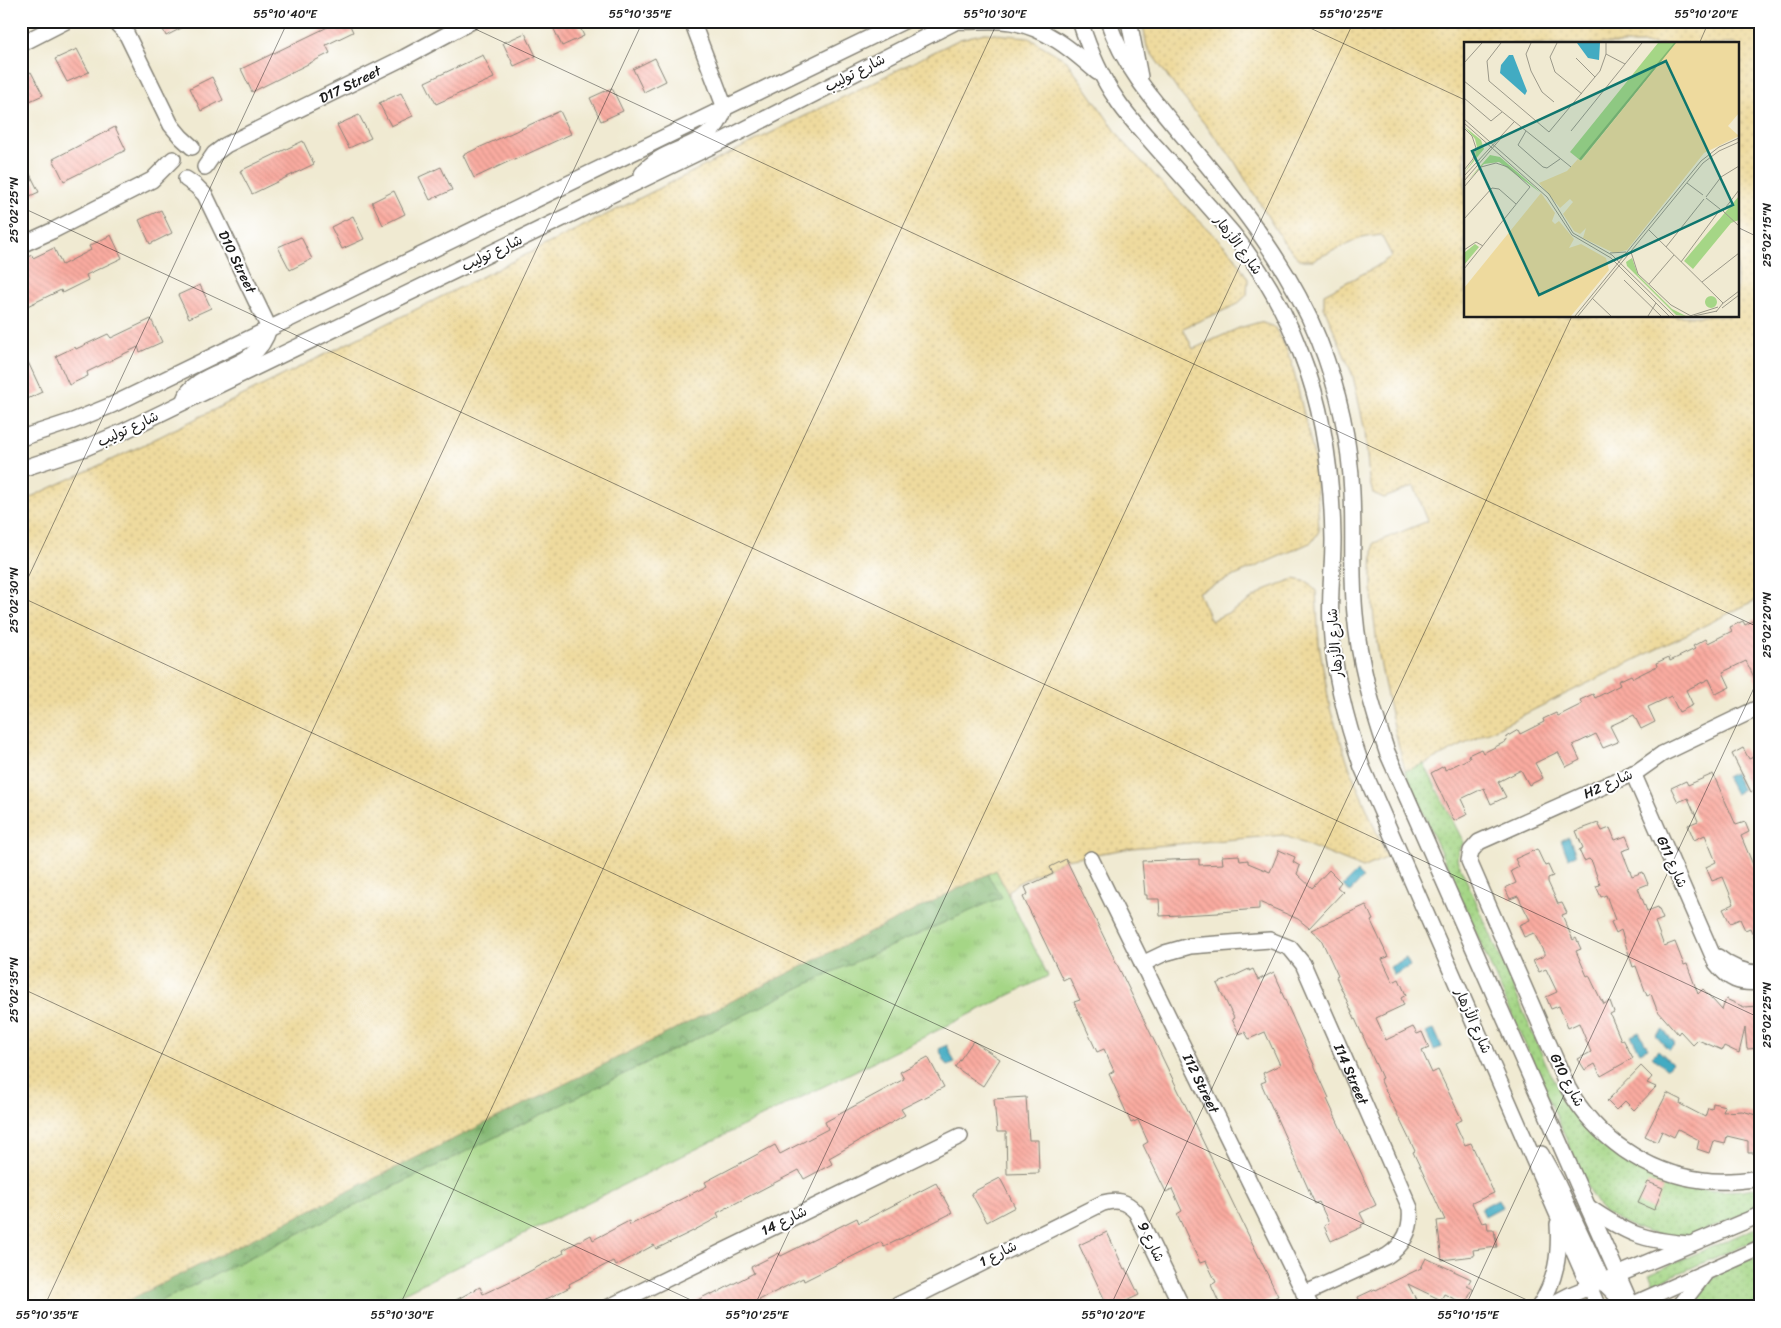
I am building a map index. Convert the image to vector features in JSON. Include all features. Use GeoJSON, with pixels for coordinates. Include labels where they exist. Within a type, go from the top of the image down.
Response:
{"type":"FeatureCollection","features":[{"type":"Feature","properties":{"kind":"street"},"geometry":{"type":"LineString","coordinates":[[21,44],[66,21]]}},
{"type":"Feature","properties":{"kind":"street"},"geometry":{"type":"LineString","coordinates":[[21,245],[152,180],[167,177],[197,177],[205,168],[204,156],[180,137],[171,125],[125,27],[114,21]]}},
{"type":"Feature","properties":{"kind":"street","name":"D17 Street"},"geometry":{"type":"LineString","coordinates":[[205,168],[214,154],[226,145],[405,57],[472,21]]}},
{"type":"Feature","properties":{"kind":"street"},"geometry":{"type":"LineString","coordinates":[[639,181],[652,164],[708,135],[719,123],[725,108],[692,21]]}},
{"type":"Feature","properties":{"kind":"street","name":"شارع توليب"},"geometry":{"type":"LineString","coordinates":[[21,438],[73,421],[112,405],[904,21]]}},
{"type":"Feature","properties":{"kind":"street"},"geometry":{"type":"LineString","coordinates":[[957,21],[1009,22],[1040,30],[1067,46],[1102,76]]}},
{"type":"Feature","properties":{"kind":"street","name":"شارع توليب"},"geometry":{"type":"LineString","coordinates":[[21,469],[85,448],[183,403],[720,142],[957,21]]}},
{"type":"Feature","properties":{"kind":"street","name":"شارع الأزهار"},"geometry":{"type":"LineString","coordinates":[[1080,21],[1088,47],[1116,100],[1240,244],[1261,274],[1284,315],[1302,357],[1317,400],[1326,445],[1331,488],[1333,540],[1331,626],[1338,680],[1350,733],[1366,776],[1557,1212],[1596,1285]]}},
{"type":"Feature","properties":{"kind":"street","name":"شارع الأزهار"},"geometry":{"type":"LineString","coordinates":[[1108,21],[1124,59],[1142,86],[1224,186],[1281,264],[1304,307],[1319,341],[1334,385],[1348,449],[1352,492],[1352,582],[1355,617],[1365,677],[1376,719],[1387,752],[1588,1207],[1617,1276],[1626,1306]]}},
{"type":"Feature","properties":{"kind":"street"},"geometry":{"type":"LineString","coordinates":[[1129,21],[1142,86]]}},
{"type":"Feature","properties":{"kind":"street"},"geometry":{"type":"LineString","coordinates":[[171,125],[175,171],[184,178]]}},
{"type":"Feature","properties":{"kind":"street","name":"D17 Street"},"geometry":{"type":"LineString","coordinates":[[194,147],[211,148],[226,145]]}},
{"type":"Feature","properties":{"kind":"street"},"geometry":{"type":"LineString","coordinates":[[152,180],[184,147],[194,147]]}},
{"type":"Feature","properties":{"kind":"street","name":"D10 Street"},"geometry":{"type":"LineString","coordinates":[[205,168],[205,195]]}},
{"type":"Feature","properties":{"kind":"street","name":"D10 Street"},"geometry":{"type":"LineString","coordinates":[[184,178],[205,195],[269,328]]}},
{"type":"Feature","properties":{"kind":"street"},"geometry":{"type":"LineString","coordinates":[[183,403],[186,395],[196,384],[252,356],[263,344],[269,328]]}},
{"type":"Feature","properties":{"kind":"street","name":"H2 شارع"},"geometry":{"type":"LineString","coordinates":[[1470,866],[1470,851],[1478,842],[1633,773],[1662,754],[1760,706]]}},
{"type":"Feature","properties":{"kind":"street","name":"G11 شارع"},"geometry":{"type":"LineString","coordinates":[[1633,773],[1716,963],[1724,973],[1735,980],[1748,984],[1760,982]]}},
{"type":"Feature","properties":{"kind":"street","name":"I12 Street"},"geometry":{"type":"LineString","coordinates":[[1091,859],[1308,1300]]}},
{"type":"Feature","properties":{"kind":"street","name":"G10 شارع"},"geometry":{"type":"LineString","coordinates":[[1470,866],[1568,1088],[1574,1100],[1591,1122],[1611,1140],[1639,1160],[1669,1173],[1702,1180],[1735,1182],[1760,1178]]}},
{"type":"Feature","properties":{"kind":"street","name":"I14 Street"},"geometry":{"type":"LineString","coordinates":[[1142,964],[1165,953],[1190,946],[1270,940],[1290,948],[1303,964],[1410,1208],[1411,1217],[1407,1236],[1395,1251],[1308,1300]]}},
{"type":"Feature","properties":{"kind":"street"},"geometry":{"type":"LineString","coordinates":[[1711,952],[1723,962],[1737,969],[1760,973]]}},
{"type":"Feature","properties":{"kind":"street"},"geometry":{"type":"LineString","coordinates":[[1521,1130],[1540,1154],[1556,1181],[1596,1285],[1598,1307]]}},
{"type":"Feature","properties":{"kind":"street","name":"شارع 14"},"geometry":{"type":"LineString","coordinates":[[609,1307],[960,1136]]}},
{"type":"Feature","properties":{"kind":"street","name":"شارع 9"},"geometry":{"type":"LineString","coordinates":[[1103,1203],[1111,1200],[1121,1201],[1130,1205],[1136,1212],[1182,1307]]}},
{"type":"Feature","properties":{"kind":"street","name":"شارع 1"},"geometry":{"type":"LineString","coordinates":[[894,1307],[1103,1203]]}},
{"type":"Feature","properties":{"kind":"street"},"geometry":{"type":"LineString","coordinates":[[1588,1207],[1613,1224],[1636,1236],[1662,1242],[1694,1244]]}},
{"type":"Feature","properties":{"kind":"street"},"geometry":{"type":"LineString","coordinates":[[1539,1307],[1551,1285],[1558,1259],[1557,1212]]}},
{"type":"Feature","properties":{"kind":"street"},"geometry":{"type":"LineString","coordinates":[[1547,1307],[1760,1215]]}},
{"type":"Feature","properties":{"kind":"street"},"geometry":{"type":"LineString","coordinates":[[1596,1285],[1616,1295],[1626,1306],[1760,1248]]}},
{"type":"Feature","properties":{"kind":"street"},"geometry":{"type":"LineString","coordinates":[[1679,1307],[1708,1271]]}},
{"type":"Feature","properties":{"kind":"green space"},"geometry":{"type":"Polygon","coordinates":[[[1424,764],[1464,843],[1458,851],[1457,860],[1545,1062],[1575,1115],[1599,1141],[1630,1164],[1647,1173],[1682,1186],[1715,1191],[1760,1187],[1760,1206],[1699,1232],[1681,1237],[1672,1237],[1652,1233],[1621,1222],[1605,1212],[1597,1204],[1590,1193],[1405,771],[1424,764]]]}},
{"type":"Feature","properties":{"kind":"green space"},"geometry":{"type":"Polygon","coordinates":[[[996,870],[1048,976],[375,1307],[115,1307],[996,870]]]}},
{"type":"Feature","properties":{"kind":"green space"},"geometry":{"type":"Polygon","coordinates":[[[987,874],[1002,897],[830,973],[149,1307],[104,1307],[987,874]]]}},
{"type":"Feature","properties":{"kind":"green space"},"geometry":{"type":"Polygon","coordinates":[[[1760,1226],[1760,1238],[1654,1284],[1649,1274],[1760,1226]]]}},
{"type":"Feature","properties":{"kind":"green space"},"geometry":{"type":"Polygon","coordinates":[[[1760,1256],[1760,1297],[1752,1307],[1685,1307],[1706,1282],[1726,1268],[1760,1256]]]}},
{"type":"Feature","properties":{"kind":"sand"},"geometry":{"type":"Polygon","coordinates":[[[1142,21],[1760,21],[1760,598],[1424,764],[1405,771],[1379,658],[1375,629],[1372,572],[1374,543],[1428,521],[1414,486],[1384,498],[1373,493],[1369,479],[1365,431],[1353,376],[1324,307],[1324,294],[1374,268],[1392,256],[1381,235],[1361,238],[1313,260],[1300,260],[1282,240],[1233,159],[1178,91],[1147,47],[1142,21]]]}},
{"type":"Feature","properties":{"kind":"sand"},"geometry":{"type":"Polygon","coordinates":[[[985,33],[1027,37],[1066,60],[1122,140],[1172,194],[1233,254],[1248,279],[1247,295],[1236,305],[1183,328],[1193,349],[1239,328],[1260,322],[1274,327],[1283,341],[1292,364],[1315,461],[1319,531],[1312,542],[1198,592],[1211,621],[1238,608],[1267,589],[1294,579],[1308,582],[1316,591],[1319,644],[1330,708],[1350,769],[1387,857],[1363,868],[1283,835],[1132,848],[1066,859],[1016,884],[1009,891],[1009,896],[996,870],[115,1307],[21,1307],[21,499],[31,497],[141,446],[960,39],[985,33]]]}},
{"type":"Feature","properties":{"kind":"water"},"geometry":{"type":"Polygon","coordinates":[[[1734,773],[1743,790],[1735,794],[1726,777],[1734,773]]]}},
{"type":"Feature","properties":{"kind":"water"},"geometry":{"type":"Polygon","coordinates":[[[1569,837],[1576,855],[1568,858],[1561,840],[1569,837]]]}},
{"type":"Feature","properties":{"kind":"water"},"geometry":{"type":"Polygon","coordinates":[[[1357,872],[1363,878],[1350,892],[1343,886],[1357,872]]]}},
{"type":"Feature","properties":{"kind":"water"},"geometry":{"type":"Polygon","coordinates":[[[1406,958],[1410,966],[1394,975],[1390,967],[1406,958]]]}},
{"type":"Feature","properties":{"kind":"water"},"geometry":{"type":"Polygon","coordinates":[[[1434,1029],[1442,1047],[1434,1050],[1426,1033],[1434,1029]]]}},
{"type":"Feature","properties":{"kind":"water"},"geometry":{"type":"Polygon","coordinates":[[[1663,1030],[1675,1044],[1669,1050],[1656,1036],[1663,1030]]]}},
{"type":"Feature","properties":{"kind":"water"},"geometry":{"type":"Polygon","coordinates":[[[1639,1032],[1648,1048],[1640,1052],[1631,1036],[1639,1032]]]}},
{"type":"Feature","properties":{"kind":"water"},"geometry":{"type":"Polygon","coordinates":[[[947,1045],[955,1063],[947,1066],[939,1049],[947,1045]]]}},
{"type":"Feature","properties":{"kind":"water"},"geometry":{"type":"Polygon","coordinates":[[[1658,1050],[1672,1063],[1666,1069],[1652,1056],[1658,1050]]]}},
{"type":"Feature","properties":{"kind":"water"},"geometry":{"type":"Polygon","coordinates":[[[1498,1199],[1502,1207],[1485,1216],[1481,1208],[1498,1199]]]}},
{"type":"Feature","properties":{"kind":"building"},"geometry":{"type":"Polygon","coordinates":[[[159,21],[195,21],[166,36],[159,21]]]}},
{"type":"Feature","properties":{"kind":"building"},"geometry":{"type":"Polygon","coordinates":[[[340,21],[348,21],[353,32],[326,45],[330,53],[252,92],[241,69],[340,21]]]}},
{"type":"Feature","properties":{"kind":"building"},"geometry":{"type":"Polygon","coordinates":[[[550,21],[577,21],[584,36],[562,46],[550,21]]]}},
{"type":"Feature","properties":{"kind":"building"},"geometry":{"type":"Polygon","coordinates":[[[525,33],[536,56],[514,66],[503,43],[525,33]]]}},
{"type":"Feature","properties":{"kind":"building"},"geometry":{"type":"Polygon","coordinates":[[[77,49],[89,72],[67,82],[55,59],[77,49]]]}},
{"type":"Feature","properties":{"kind":"building"},"geometry":{"type":"Polygon","coordinates":[[[483,55],[494,78],[436,104],[425,82],[483,55]]]}},
{"type":"Feature","properties":{"kind":"building"},"geometry":{"type":"Polygon","coordinates":[[[655,58],[666,81],[644,92],[633,69],[655,58]]]}},
{"type":"Feature","properties":{"kind":"building"},"geometry":{"type":"Polygon","coordinates":[[[31,72],[43,95],[21,105],[21,77],[31,72]]]}},
{"type":"Feature","properties":{"kind":"building"},"geometry":{"type":"Polygon","coordinates":[[[212,77],[223,100],[201,111],[190,88],[212,77]]]}},
{"type":"Feature","properties":{"kind":"building"},"geometry":{"type":"Polygon","coordinates":[[[612,88],[623,111],[601,121],[590,98],[612,88]]]}},
{"type":"Feature","properties":{"kind":"building"},"geometry":{"type":"Polygon","coordinates":[[[401,93],[413,116],[391,126],[379,103],[401,93]]]}},
{"type":"Feature","properties":{"kind":"building"},"geometry":{"type":"Polygon","coordinates":[[[560,111],[571,134],[474,178],[463,155],[560,111]]]}},
{"type":"Feature","properties":{"kind":"building"},"geometry":{"type":"Polygon","coordinates":[[[359,115],[371,138],[349,148],[337,125],[359,115]]]}},
{"type":"Feature","properties":{"kind":"building"},"geometry":{"type":"Polygon","coordinates":[[[115,127],[126,150],[64,181],[53,159],[115,127]]]}},
{"type":"Feature","properties":{"kind":"building"},"geometry":{"type":"Polygon","coordinates":[[[303,141],[314,164],[252,194],[240,171],[303,141]]]}},
{"type":"Feature","properties":{"kind":"building"},"geometry":{"type":"Polygon","coordinates":[[[21,156],[39,192],[21,200],[21,156]]]}},
{"type":"Feature","properties":{"kind":"building"},"geometry":{"type":"Polygon","coordinates":[[[441,167],[452,190],[430,200],[419,177],[441,167]]]}},
{"type":"Feature","properties":{"kind":"building"},"geometry":{"type":"Polygon","coordinates":[[[394,191],[405,214],[383,225],[372,202],[394,191]]]}},
{"type":"Feature","properties":{"kind":"building"},"geometry":{"type":"Polygon","coordinates":[[[161,210],[172,233],[150,244],[139,220],[161,210]]]}},
{"type":"Feature","properties":{"kind":"building"},"geometry":{"type":"Polygon","coordinates":[[[353,216],[364,239],[342,249],[331,227],[353,216]]]}},
{"type":"Feature","properties":{"kind":"building"},"geometry":{"type":"Polygon","coordinates":[[[111,235],[122,258],[86,275],[88,280],[62,293],[61,290],[21,309],[21,281],[26,278],[21,267],[21,260],[32,255],[33,258],[54,248],[62,265],[91,250],[89,246],[111,235]]]}},
{"type":"Feature","properties":{"kind":"building"},"geometry":{"type":"Polygon","coordinates":[[[301,237],[312,259],[290,270],[278,247],[301,237]]]}},
{"type":"Feature","properties":{"kind":"building"},"geometry":{"type":"Polygon","coordinates":[[[200,285],[211,308],[189,318],[178,295],[200,285]]]}},
{"type":"Feature","properties":{"kind":"building"},"geometry":{"type":"Polygon","coordinates":[[[151,319],[162,342],[140,352],[138,347],[87,372],[88,376],[69,385],[56,356],[108,334],[111,338],[151,319]]]}},
{"type":"Feature","properties":{"kind":"building"},"geometry":{"type":"Polygon","coordinates":[[[21,347],[42,392],[21,402],[21,347]]]}},
{"type":"Feature","properties":{"kind":"building"},"geometry":{"type":"Polygon","coordinates":[[[1760,617],[1760,689],[1746,661],[1723,672],[1730,687],[1716,694],[1709,679],[1686,690],[1693,705],[1679,712],[1671,696],[1648,707],[1655,722],[1641,729],[1634,715],[1610,726],[1618,742],[1603,748],[1596,734],[1573,745],[1580,760],[1566,767],[1558,752],[1535,763],[1543,778],[1529,785],[1521,770],[1498,782],[1506,797],[1491,804],[1484,788],[1461,799],[1468,814],[1454,821],[1431,773],[1444,766],[1445,770],[1470,758],[1468,755],[1481,749],[1483,753],[1507,741],[1506,737],[1518,730],[1520,734],[1544,722],[1543,719],[1556,713],[1558,716],[1582,704],[1580,700],[1593,694],[1595,698],[1620,685],[1618,681],[1631,675],[1633,678],[1657,666],[1656,663],[1669,657],[1670,661],[1695,649],[1693,646],[1706,639],[1708,643],[1732,631],[1730,627],[1743,621],[1745,625],[1760,617]]]}},
{"type":"Feature","properties":{"kind":"building"},"geometry":{"type":"Polygon","coordinates":[[[1743,748],[1749,759],[1760,754],[1760,788],[1751,792],[1732,754],[1743,748]]]}},
{"type":"Feature","properties":{"kind":"building"},"geometry":{"type":"Polygon","coordinates":[[[1713,774],[1736,825],[1745,822],[1749,832],[1741,836],[1754,867],[1760,865],[1760,950],[1750,928],[1745,930],[1740,919],[1730,923],[1723,909],[1734,904],[1723,877],[1712,881],[1706,867],[1716,862],[1705,835],[1694,840],[1688,825],[1698,821],[1688,798],[1678,802],[1671,788],[1686,781],[1688,785],[1713,774]]]}},
{"type":"Feature","properties":{"kind":"building"},"geometry":{"type":"Polygon","coordinates":[[[1598,823],[1602,831],[1610,828],[1615,840],[1626,836],[1631,848],[1622,851],[1632,876],[1643,872],[1648,884],[1638,888],[1647,911],[1658,907],[1663,919],[1655,922],[1664,946],[1675,942],[1684,965],[1687,964],[1698,994],[1703,989],[1722,1010],[1726,999],[1744,1007],[1760,1006],[1760,1048],[1747,1049],[1745,1028],[1739,1053],[1724,1046],[1722,1050],[1698,1040],[1693,1045],[1680,1031],[1678,1034],[1657,1010],[1651,994],[1647,996],[1636,966],[1633,967],[1621,930],[1616,933],[1611,922],[1615,920],[1606,895],[1601,897],[1596,886],[1600,885],[1592,862],[1589,859],[1584,861],[1579,850],[1583,848],[1576,831],[1598,823]]]}},
{"type":"Feature","properties":{"kind":"building"},"geometry":{"type":"Polygon","coordinates":[[[1537,849],[1545,866],[1548,865],[1553,876],[1548,878],[1548,882],[1558,904],[1562,903],[1567,913],[1562,915],[1573,940],[1576,938],[1581,949],[1576,951],[1587,976],[1589,975],[1604,1004],[1610,1001],[1614,1012],[1610,1014],[1621,1040],[1623,1039],[1633,1058],[1601,1076],[1595,1064],[1585,1070],[1578,1059],[1591,1052],[1579,1023],[1568,1028],[1559,1006],[1551,1009],[1546,997],[1557,992],[1546,969],[1539,972],[1533,961],[1544,956],[1544,953],[1534,933],[1524,937],[1519,925],[1530,920],[1518,896],[1510,899],[1505,888],[1516,883],[1511,871],[1519,867],[1515,859],[1537,849]]]}},
{"type":"Feature","properties":{"kind":"building"},"geometry":{"type":"Polygon","coordinates":[[[1279,850],[1295,857],[1293,862],[1300,866],[1297,874],[1312,888],[1329,870],[1341,882],[1337,887],[1343,892],[1309,928],[1298,919],[1259,902],[1259,909],[1160,916],[1159,899],[1147,899],[1147,895],[1145,895],[1142,861],[1199,859],[1199,865],[1223,864],[1222,856],[1239,855],[1240,861],[1248,860],[1248,863],[1270,872],[1279,850]]]}},
{"type":"Feature","properties":{"kind":"building"},"geometry":{"type":"Polygon","coordinates":[[[1066,859],[1278,1296],[1256,1307],[1221,1307],[1211,1285],[1216,1282],[1206,1261],[1200,1263],[1177,1214],[1182,1211],[1172,1189],[1166,1192],[1143,1145],[1148,1142],[1138,1120],[1131,1123],[1109,1074],[1114,1071],[1104,1049],[1097,1052],[1074,1002],[1080,1000],[1069,977],[1063,980],[1023,897],[1028,894],[1025,887],[1053,874],[1050,867],[1066,859]]]}},
{"type":"Feature","properties":{"kind":"building"},"geometry":{"type":"Polygon","coordinates":[[[1366,905],[1373,920],[1371,921],[1388,957],[1382,959],[1393,982],[1399,979],[1406,995],[1401,998],[1404,1005],[1376,1018],[1386,1040],[1413,1027],[1417,1034],[1422,1032],[1429,1048],[1422,1051],[1432,1073],[1438,1070],[1462,1120],[1455,1123],[1465,1145],[1471,1143],[1494,1193],[1472,1203],[1482,1223],[1487,1222],[1488,1230],[1494,1230],[1497,1247],[1473,1250],[1474,1256],[1442,1260],[1437,1221],[1445,1220],[1413,1152],[1415,1151],[1380,1079],[1382,1078],[1336,977],[1338,976],[1321,939],[1311,930],[1366,905]]]}},
{"type":"Feature","properties":{"kind":"building"},"geometry":{"type":"Polygon","coordinates":[[[1249,969],[1249,971],[1253,969],[1258,980],[1274,972],[1329,1098],[1327,1099],[1376,1205],[1360,1213],[1365,1223],[1361,1225],[1362,1227],[1331,1241],[1324,1226],[1329,1223],[1319,1202],[1315,1204],[1261,1083],[1266,1081],[1263,1073],[1280,1065],[1265,1032],[1249,1039],[1245,1032],[1239,1034],[1232,1019],[1234,1018],[1217,984],[1249,969]]]}},
{"type":"Feature","properties":{"kind":"building"},"geometry":{"type":"Polygon","coordinates":[[[973,1041],[1000,1059],[983,1086],[955,1067],[973,1041]]]}},
{"type":"Feature","properties":{"kind":"building"},"geometry":{"type":"Polygon","coordinates":[[[928,1057],[944,1087],[901,1109],[905,1115],[829,1158],[832,1164],[804,1179],[799,1170],[717,1213],[719,1217],[691,1232],[656,1249],[654,1245],[616,1266],[613,1261],[569,1284],[570,1287],[531,1307],[443,1307],[480,1287],[483,1294],[517,1278],[564,1253],[563,1250],[591,1235],[593,1240],[629,1221],[630,1225],[707,1186],[705,1182],[775,1145],[780,1154],[828,1129],[825,1122],[904,1079],[900,1072],[928,1057]]]}},
{"type":"Feature","properties":{"kind":"building"},"geometry":{"type":"Polygon","coordinates":[[[1641,1066],[1652,1077],[1647,1083],[1656,1087],[1634,1110],[1625,1101],[1616,1110],[1607,1101],[1641,1066]]]}},
{"type":"Feature","properties":{"kind":"building"},"geometry":{"type":"Polygon","coordinates":[[[1667,1093],[1681,1100],[1680,1104],[1705,1117],[1708,1108],[1712,1109],[1713,1103],[1725,1106],[1723,1112],[1742,1111],[1760,1116],[1760,1153],[1748,1153],[1748,1141],[1727,1136],[1725,1144],[1713,1141],[1709,1153],[1697,1149],[1699,1140],[1678,1129],[1674,1137],[1662,1131],[1657,1142],[1645,1136],[1667,1093]]]}},
{"type":"Feature","properties":{"kind":"building"},"geometry":{"type":"Polygon","coordinates":[[[1026,1097],[1029,1140],[1038,1140],[1039,1173],[1007,1174],[1006,1132],[997,1132],[994,1099],[1026,1097]]]}},
{"type":"Feature","properties":{"kind":"building"},"geometry":{"type":"Polygon","coordinates":[[[1000,1178],[1015,1207],[987,1222],[971,1193],[1000,1178]]]}},
{"type":"Feature","properties":{"kind":"building"},"geometry":{"type":"Polygon","coordinates":[[[1648,1182],[1663,1188],[1654,1210],[1638,1203],[1648,1182]]]}},
{"type":"Feature","properties":{"kind":"building"},"geometry":{"type":"Polygon","coordinates":[[[936,1183],[952,1213],[884,1247],[881,1242],[804,1281],[803,1278],[759,1300],[763,1307],[684,1307],[754,1273],[751,1267],[779,1253],[781,1256],[857,1218],[859,1223],[936,1183]]]}},
{"type":"Feature","properties":{"kind":"building"},"geometry":{"type":"Polygon","coordinates":[[[1107,1232],[1124,1269],[1126,1268],[1139,1295],[1114,1307],[1108,1307],[1079,1245],[1107,1232]]]}},
{"type":"Feature","properties":{"kind":"building"},"geometry":{"type":"Polygon","coordinates":[[[1426,1258],[1471,1279],[1467,1286],[1473,1289],[1465,1304],[1444,1294],[1441,1300],[1408,1284],[1420,1307],[1362,1307],[1358,1297],[1421,1268],[1426,1258]]]}}]}
